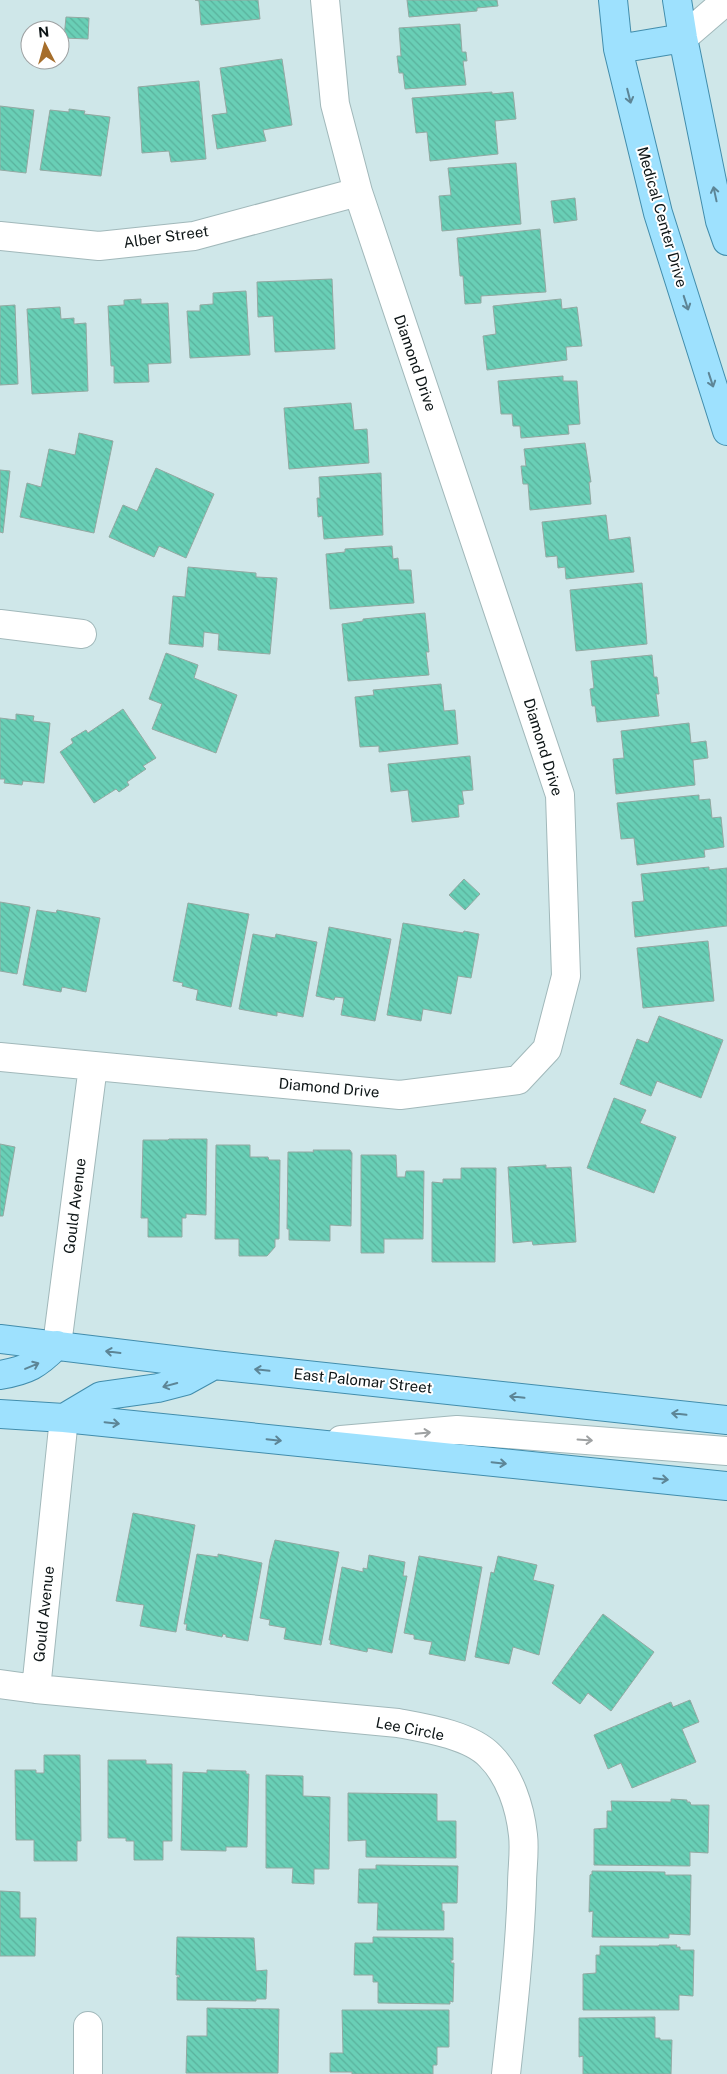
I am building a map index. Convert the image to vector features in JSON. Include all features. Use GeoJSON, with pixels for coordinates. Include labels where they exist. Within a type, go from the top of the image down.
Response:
{"type":"FeatureCollection","features":[{"type":"Feature","properties":{"kind":"main road","name":"Medical Center Drive"},"geometry":{"type":"LineString","coordinates":[[613,0],[618,49],[658,213],[727,431]]}},
{"type":"Feature","properties":{"kind":"main road"},"geometry":{"type":"LineString","coordinates":[[677,0],[720,221],[727,241]]}},
{"type":"Feature","properties":{"kind":"main road"},"geometry":{"type":"LineString","coordinates":[[618,49],[683,38]]}},
{"type":"Feature","properties":{"kind":"main road","name":"East Palomar Street"},"geometry":{"type":"LineString","coordinates":[[0,1340],[727,1420]]}},
{"type":"Feature","properties":{"kind":"main road"},"geometry":{"type":"LineString","coordinates":[[0,1375],[21,1370],[41,1362],[57,1345]]}},
{"type":"Feature","properties":{"kind":"main road"},"geometry":{"type":"LineString","coordinates":[[64,1418],[101,1396],[158,1388],[185,1381],[214,1364]]}},
{"type":"Feature","properties":{"kind":"main road"},"geometry":{"type":"LineString","coordinates":[[0,1414],[64,1418],[727,1486]]}},
{"type":"Feature","properties":{"kind":"street","name":"Diamond Drive"},"geometry":{"type":"LineString","coordinates":[[0,1057],[400,1095],[518,1080],[547,1049],[566,976],[560,795],[358,192],[336,104],[325,0]]}},
{"type":"Feature","properties":{"kind":"street"},"geometry":{"type":"LineString","coordinates":[[683,38],[727,0]]}},
{"type":"Feature","properties":{"kind":"street","name":"Alber Street"},"geometry":{"type":"LineString","coordinates":[[0,236],[99,246],[194,236],[358,192]]}},
{"type":"Feature","properties":{"kind":"street"},"geometry":{"type":"LineString","coordinates":[[0,624],[82,634]]}},
{"type":"Feature","properties":{"kind":"street","name":"Gould Avenue"},"geometry":{"type":"LineString","coordinates":[[57,1345],[93,1066]]}},
{"type":"Feature","properties":{"kind":"street","name":"Gould Avenue"},"geometry":{"type":"LineString","coordinates":[[36,1690],[64,1418]]}},
{"type":"Feature","properties":{"kind":"street"},"geometry":{"type":"LineString","coordinates":[[305,1443],[457,1430],[727,1451]]}},
{"type":"Feature","properties":{"kind":"street","name":"Lee Circle"},"geometry":{"type":"LineString","coordinates":[[0,1684],[36,1690],[398,1723],[428,1729],[470,1742],[489,1755],[506,1775],[516,1804],[523,1836],[521,1932],[506,2074]]}},
{"type":"Feature","properties":{"kind":"street"},"geometry":{"type":"LineString","coordinates":[[88,2026],[88,2074]]}},
{"type":"Feature","properties":{"kind":"building"},"geometry":{"type":"Polygon","coordinates":[[[195,0],[258,0],[260,19],[201,25],[199,1],[195,0]]]}},
{"type":"Feature","properties":{"kind":"building"},"geometry":{"type":"Polygon","coordinates":[[[407,0],[497,0],[498,6],[477,8],[477,11],[409,17],[407,0]]]}},
{"type":"Feature","properties":{"kind":"building"},"geometry":{"type":"Polygon","coordinates":[[[66,17],[89,18],[88,39],[70,38],[70,20],[66,20],[66,17]]]}},
{"type":"Feature","properties":{"kind":"building"},"geometry":{"type":"Polygon","coordinates":[[[460,24],[462,52],[466,52],[467,61],[463,61],[466,85],[405,89],[403,73],[399,73],[397,56],[401,56],[399,28],[460,24]]]}},
{"type":"Feature","properties":{"kind":"building"},"geometry":{"type":"Polygon","coordinates":[[[282,59],[292,125],[263,130],[266,141],[217,149],[212,115],[227,113],[220,68],[282,59]]]}},
{"type":"Feature","properties":{"kind":"building"},"geometry":{"type":"Polygon","coordinates":[[[199,81],[206,159],[171,162],[169,151],[142,153],[138,87],[199,81]]]}},
{"type":"Feature","properties":{"kind":"building"},"geometry":{"type":"Polygon","coordinates":[[[492,92],[492,94],[513,92],[516,119],[495,121],[498,154],[430,161],[427,132],[416,133],[412,98],[492,92]]]}},
{"type":"Feature","properties":{"kind":"building"},"geometry":{"type":"Polygon","coordinates":[[[0,106],[34,110],[26,173],[0,170],[0,106]]]}},
{"type":"Feature","properties":{"kind":"building"},"geometry":{"type":"Polygon","coordinates":[[[69,109],[85,111],[84,114],[110,117],[101,176],[40,170],[50,110],[69,112],[69,109]]]}},
{"type":"Feature","properties":{"kind":"building"},"geometry":{"type":"Polygon","coordinates":[[[516,163],[521,224],[442,231],[439,196],[451,195],[448,168],[516,163]]]}},
{"type":"Feature","properties":{"kind":"building"},"geometry":{"type":"Polygon","coordinates":[[[575,198],[577,220],[554,223],[551,201],[575,198]]]}},
{"type":"Feature","properties":{"kind":"building"},"geometry":{"type":"Polygon","coordinates":[[[540,229],[546,292],[481,296],[481,303],[465,304],[463,276],[460,276],[457,238],[540,229]]]}},
{"type":"Feature","properties":{"kind":"building"},"geometry":{"type":"Polygon","coordinates":[[[332,279],[335,349],[275,352],[273,316],[258,317],[257,282],[332,279]]]}},
{"type":"Feature","properties":{"kind":"building"},"geometry":{"type":"Polygon","coordinates":[[[246,291],[250,355],[190,358],[187,311],[200,311],[200,305],[213,304],[213,293],[246,291]]]}},
{"type":"Feature","properties":{"kind":"building"},"geometry":{"type":"Polygon","coordinates":[[[141,299],[141,304],[168,303],[171,363],[148,364],[149,382],[114,383],[114,366],[111,366],[108,306],[124,305],[124,300],[141,299]]]}},
{"type":"Feature","properties":{"kind":"building"},"geometry":{"type":"Polygon","coordinates":[[[561,299],[562,309],[577,307],[582,346],[566,347],[567,360],[487,370],[483,336],[496,334],[493,306],[561,299]]]}},
{"type":"Feature","properties":{"kind":"building"},"geometry":{"type":"Polygon","coordinates":[[[15,305],[18,384],[0,385],[0,306],[15,305]]]}},
{"type":"Feature","properties":{"kind":"building"},"geometry":{"type":"Polygon","coordinates":[[[60,307],[61,319],[74,318],[74,324],[86,323],[88,391],[32,394],[27,309],[60,307]]]}},
{"type":"Feature","properties":{"kind":"building"},"geometry":{"type":"Polygon","coordinates":[[[563,376],[563,381],[577,381],[580,424],[568,425],[569,434],[521,438],[520,426],[513,426],[512,414],[501,414],[498,381],[563,376]]]}},
{"type":"Feature","properties":{"kind":"building"},"geometry":{"type":"Polygon","coordinates":[[[351,403],[354,430],[367,429],[369,463],[289,469],[284,408],[351,403]]]}},
{"type":"Feature","properties":{"kind":"building"},"geometry":{"type":"Polygon","coordinates":[[[79,433],[113,441],[94,533],[20,517],[27,483],[41,487],[49,449],[75,455],[79,433]]]}},
{"type":"Feature","properties":{"kind":"building"},"geometry":{"type":"Polygon","coordinates":[[[585,443],[591,482],[589,482],[591,504],[530,510],[528,484],[523,484],[521,466],[526,466],[524,449],[585,443]]]}},
{"type":"Feature","properties":{"kind":"building"},"geometry":{"type":"Polygon","coordinates":[[[156,468],[214,494],[186,558],[159,546],[154,557],[109,537],[123,505],[137,511],[156,468]]]}},
{"type":"Feature","properties":{"kind":"building"},"geometry":{"type":"Polygon","coordinates":[[[0,470],[10,471],[3,533],[0,532],[0,470]]]}},
{"type":"Feature","properties":{"kind":"building"},"geometry":{"type":"Polygon","coordinates":[[[381,473],[383,535],[324,539],[322,516],[318,517],[317,498],[320,498],[319,477],[381,473]]]}},
{"type":"Feature","properties":{"kind":"building"},"geometry":{"type":"Polygon","coordinates":[[[606,515],[609,540],[630,537],[634,572],[566,579],[565,567],[558,568],[557,556],[546,557],[542,522],[606,515]]]}},
{"type":"Feature","properties":{"kind":"building"},"geometry":{"type":"Polygon","coordinates":[[[392,546],[393,559],[398,558],[399,570],[411,570],[414,603],[330,609],[326,554],[345,552],[345,549],[392,546]]]}},
{"type":"Feature","properties":{"kind":"building"},"geometry":{"type":"Polygon","coordinates":[[[188,567],[256,573],[256,577],[277,578],[270,654],[218,650],[219,634],[204,632],[203,647],[169,644],[173,596],[185,597],[188,567]]]}},
{"type":"Feature","properties":{"kind":"building"},"geometry":{"type":"Polygon","coordinates":[[[642,583],[647,644],[576,651],[570,590],[642,583]]]}},
{"type":"Feature","properties":{"kind":"building"},"geometry":{"type":"Polygon","coordinates":[[[425,613],[429,652],[426,652],[429,675],[348,681],[342,624],[363,621],[363,619],[425,613]]]}},
{"type":"Feature","properties":{"kind":"building"},"geometry":{"type":"Polygon","coordinates":[[[166,653],[198,665],[194,678],[237,695],[216,753],[152,729],[162,704],[149,699],[166,653]]]}},
{"type":"Feature","properties":{"kind":"building"},"geometry":{"type":"Polygon","coordinates":[[[652,655],[654,677],[657,677],[659,694],[656,694],[659,716],[597,722],[595,706],[592,706],[590,689],[594,688],[591,661],[652,655]]]}},
{"type":"Feature","properties":{"kind":"building"},"geometry":{"type":"Polygon","coordinates":[[[441,684],[444,711],[455,710],[458,744],[379,752],[379,746],[360,747],[355,697],[374,695],[373,690],[441,684]]]}},
{"type":"Feature","properties":{"kind":"building"},"geometry":{"type":"Polygon","coordinates":[[[123,709],[156,758],[143,766],[146,769],[127,782],[129,785],[119,792],[116,789],[94,803],[60,752],[73,743],[71,739],[86,730],[88,733],[123,709]]]}},
{"type":"Feature","properties":{"kind":"building"},"geometry":{"type":"Polygon","coordinates":[[[16,714],[34,716],[33,721],[50,723],[44,783],[23,781],[22,785],[4,783],[5,779],[0,779],[0,718],[16,720],[16,714]]]}},
{"type":"Feature","properties":{"kind":"building"},"geometry":{"type":"Polygon","coordinates":[[[689,723],[691,743],[706,741],[708,758],[693,760],[695,785],[616,794],[613,759],[624,758],[621,731],[689,723]]]}},
{"type":"Feature","properties":{"kind":"building"},"geometry":{"type":"Polygon","coordinates":[[[470,756],[473,790],[462,791],[464,804],[458,805],[459,817],[412,822],[408,790],[391,792],[388,764],[470,756]]]}},
{"type":"Feature","properties":{"kind":"building"},"geometry":{"type":"Polygon","coordinates":[[[699,795],[699,800],[710,799],[712,818],[721,817],[724,847],[704,850],[705,857],[637,865],[634,838],[621,839],[617,803],[699,795]]]}},
{"type":"Feature","properties":{"kind":"building"},"geometry":{"type":"Polygon","coordinates":[[[709,867],[709,870],[727,868],[727,926],[635,937],[632,902],[644,901],[641,874],[709,867]]]}},
{"type":"Feature","properties":{"kind":"building"},"geometry":{"type":"Polygon","coordinates":[[[464,879],[480,894],[465,910],[449,895],[464,879]]]}},
{"type":"Feature","properties":{"kind":"building"},"geometry":{"type":"Polygon","coordinates":[[[0,902],[30,907],[17,974],[0,971],[0,902]]]}},
{"type":"Feature","properties":{"kind":"building"},"geometry":{"type":"Polygon","coordinates":[[[188,903],[249,914],[231,1007],[196,1000],[198,990],[182,986],[183,983],[173,981],[188,903]]]}},
{"type":"Feature","properties":{"kind":"building"},"geometry":{"type":"Polygon","coordinates":[[[37,910],[56,913],[57,910],[100,918],[86,992],[62,987],[61,992],[23,985],[37,910]]]}},
{"type":"Feature","properties":{"kind":"building"},"geometry":{"type":"Polygon","coordinates":[[[403,923],[479,934],[471,978],[458,976],[451,1014],[423,1009],[421,1021],[387,1015],[403,923]]]}},
{"type":"Feature","properties":{"kind":"building"},"geometry":{"type":"Polygon","coordinates":[[[329,927],[391,939],[375,1021],[341,1015],[344,998],[335,997],[334,1000],[316,996],[329,927]]]}},
{"type":"Feature","properties":{"kind":"building"},"geometry":{"type":"Polygon","coordinates":[[[253,934],[275,938],[276,934],[317,942],[303,1017],[277,1012],[277,1016],[239,1009],[253,934]]]}},
{"type":"Feature","properties":{"kind":"building"},"geometry":{"type":"Polygon","coordinates":[[[708,941],[714,1001],[643,1008],[637,948],[708,941]]]}},
{"type":"Feature","properties":{"kind":"building"},"geometry":{"type":"Polygon","coordinates":[[[659,1016],[723,1040],[701,1098],[657,1081],[651,1096],[620,1084],[637,1039],[648,1043],[659,1016]]]}},
{"type":"Feature","properties":{"kind":"building"},"geometry":{"type":"Polygon","coordinates":[[[614,1098],[646,1110],[640,1123],[676,1137],[654,1193],[587,1168],[614,1098]]]}},
{"type":"Feature","properties":{"kind":"building"},"geometry":{"type":"Polygon","coordinates":[[[207,1139],[206,1215],[186,1214],[186,1218],[182,1218],[182,1237],[148,1237],[148,1218],[141,1218],[143,1140],[207,1139]]]}},
{"type":"Feature","properties":{"kind":"building"},"geometry":{"type":"Polygon","coordinates":[[[0,1144],[15,1147],[3,1216],[0,1216],[0,1144]]]}},
{"type":"Feature","properties":{"kind":"building"},"geometry":{"type":"Polygon","coordinates":[[[216,1145],[250,1145],[250,1157],[268,1157],[269,1160],[280,1160],[279,1239],[275,1239],[275,1247],[267,1256],[239,1256],[239,1239],[215,1239],[216,1145]]]}},
{"type":"Feature","properties":{"kind":"building"},"geometry":{"type":"Polygon","coordinates":[[[313,1150],[350,1150],[352,1153],[351,1226],[330,1225],[330,1241],[289,1240],[289,1229],[287,1229],[288,1152],[314,1152],[313,1150]]]}},
{"type":"Feature","properties":{"kind":"building"},"geometry":{"type":"Polygon","coordinates":[[[361,1155],[396,1155],[397,1177],[405,1177],[406,1171],[424,1171],[423,1239],[384,1239],[384,1253],[361,1253],[361,1155]]]}},
{"type":"Feature","properties":{"kind":"building"},"geometry":{"type":"Polygon","coordinates":[[[546,1165],[546,1168],[571,1167],[576,1242],[533,1245],[532,1241],[513,1243],[508,1167],[546,1165]]]}},
{"type":"Feature","properties":{"kind":"building"},"geometry":{"type":"Polygon","coordinates":[[[461,1168],[496,1168],[495,1262],[432,1262],[432,1182],[443,1183],[443,1179],[461,1179],[461,1168]]]}},
{"type":"Feature","properties":{"kind":"building"},"geometry":{"type":"Polygon","coordinates":[[[133,1513],[195,1525],[176,1632],[140,1626],[144,1605],[116,1601],[133,1513]]]}},
{"type":"Feature","properties":{"kind":"building"},"geometry":{"type":"Polygon","coordinates":[[[275,1540],[339,1552],[321,1645],[284,1639],[286,1628],[269,1625],[270,1620],[260,1618],[275,1540]]]}},
{"type":"Feature","properties":{"kind":"building"},"geometry":{"type":"Polygon","coordinates":[[[197,1554],[218,1557],[218,1554],[262,1563],[248,1641],[226,1637],[223,1634],[222,1637],[186,1630],[187,1624],[184,1624],[197,1554]]]}},
{"type":"Feature","properties":{"kind":"building"},"geometry":{"type":"Polygon","coordinates":[[[369,1555],[405,1562],[403,1576],[407,1576],[392,1653],[368,1648],[367,1652],[330,1644],[331,1640],[329,1640],[342,1567],[363,1572],[363,1568],[367,1569],[369,1555]]]}},
{"type":"Feature","properties":{"kind":"building"},"geometry":{"type":"Polygon","coordinates":[[[419,1556],[482,1567],[465,1661],[429,1654],[432,1642],[414,1639],[414,1635],[404,1633],[419,1556]]]}},
{"type":"Feature","properties":{"kind":"building"},"geometry":{"type":"Polygon","coordinates":[[[498,1556],[537,1565],[533,1580],[554,1585],[539,1655],[513,1647],[509,1664],[475,1657],[491,1572],[494,1573],[498,1556]]]}},
{"type":"Feature","properties":{"kind":"building"},"geometry":{"type":"Polygon","coordinates":[[[603,1614],[654,1652],[611,1711],[588,1693],[580,1704],[552,1683],[603,1614]]]}},
{"type":"Feature","properties":{"kind":"building"},"geometry":{"type":"Polygon","coordinates":[[[690,1700],[699,1722],[682,1729],[696,1762],[632,1788],[621,1763],[608,1769],[594,1735],[671,1702],[673,1707],[690,1700]]]}},
{"type":"Feature","properties":{"kind":"building"},"geometry":{"type":"Polygon","coordinates":[[[44,1755],[80,1755],[81,1841],[77,1841],[77,1861],[34,1861],[34,1840],[16,1840],[15,1770],[36,1770],[36,1773],[44,1773],[44,1755]]]}},
{"type":"Feature","properties":{"kind":"building"},"geometry":{"type":"Polygon","coordinates":[[[108,1760],[146,1760],[146,1764],[172,1764],[172,1841],[163,1841],[163,1860],[134,1860],[134,1841],[126,1841],[126,1838],[108,1838],[108,1760]]]}},
{"type":"Feature","properties":{"kind":"building"},"geometry":{"type":"Polygon","coordinates":[[[207,1770],[246,1771],[246,1774],[249,1774],[247,1847],[226,1847],[226,1851],[181,1850],[183,1772],[207,1773],[207,1770]]]}},
{"type":"Feature","properties":{"kind":"building"},"geometry":{"type":"Polygon","coordinates":[[[266,1775],[303,1776],[303,1796],[330,1797],[329,1869],[314,1869],[314,1884],[292,1883],[293,1868],[266,1868],[266,1775]]]}},
{"type":"Feature","properties":{"kind":"building"},"geometry":{"type":"Polygon","coordinates":[[[348,1793],[437,1794],[437,1821],[456,1821],[456,1858],[366,1857],[366,1840],[348,1841],[348,1793]]]}},
{"type":"Feature","properties":{"kind":"building"},"geometry":{"type":"Polygon","coordinates":[[[671,1799],[687,1800],[691,1805],[709,1805],[708,1853],[690,1852],[690,1866],[594,1865],[594,1829],[607,1828],[607,1811],[612,1811],[611,1801],[671,1802],[671,1799]]]}},
{"type":"Feature","properties":{"kind":"building"},"geometry":{"type":"Polygon","coordinates":[[[376,1865],[458,1866],[457,1903],[442,1903],[444,1930],[377,1930],[378,1903],[358,1903],[359,1869],[376,1869],[376,1865]]]}},
{"type":"Feature","properties":{"kind":"building"},"geometry":{"type":"Polygon","coordinates":[[[592,1871],[665,1872],[665,1875],[691,1875],[690,1935],[669,1934],[669,1938],[592,1937],[593,1911],[589,1912],[590,1875],[592,1871]]]}},
{"type":"Feature","properties":{"kind":"building"},"geometry":{"type":"Polygon","coordinates":[[[0,1891],[20,1892],[20,1918],[36,1918],[35,1956],[0,1956],[0,1891]]]}},
{"type":"Feature","properties":{"kind":"building"},"geometry":{"type":"Polygon","coordinates":[[[177,1937],[254,1938],[256,1971],[267,1970],[266,1999],[256,1999],[256,2001],[177,2000],[177,1977],[180,1977],[176,1975],[177,1937]]]}},
{"type":"Feature","properties":{"kind":"building"},"geometry":{"type":"Polygon","coordinates":[[[373,1937],[453,1938],[453,1960],[451,1960],[451,1963],[454,1963],[453,2002],[450,2001],[450,2004],[378,2003],[378,1982],[373,1982],[373,1975],[354,1975],[355,1943],[373,1943],[373,1937]]]}},
{"type":"Feature","properties":{"kind":"building"},"geometry":{"type":"Polygon","coordinates":[[[677,1945],[676,1947],[680,1947],[680,1950],[694,1950],[693,1996],[679,1995],[679,2010],[583,2010],[583,1974],[596,1973],[596,1955],[600,1955],[600,1946],[677,1945]]]}},
{"type":"Feature","properties":{"kind":"building"},"geometry":{"type":"Polygon","coordinates":[[[207,2008],[279,2009],[278,2073],[186,2073],[187,2036],[207,2036],[207,2008]]]}},
{"type":"Feature","properties":{"kind":"building"},"geometry":{"type":"Polygon","coordinates":[[[342,2010],[449,2010],[449,2047],[437,2047],[437,2065],[433,2065],[433,2074],[352,2074],[352,2072],[330,2072],[330,2053],[343,2053],[342,2010]]]}},
{"type":"Feature","properties":{"kind":"building"},"geometry":{"type":"Polygon","coordinates":[[[655,2017],[655,2038],[672,2040],[671,2074],[583,2074],[583,2056],[579,2057],[579,2018],[655,2017]]]}}]}
